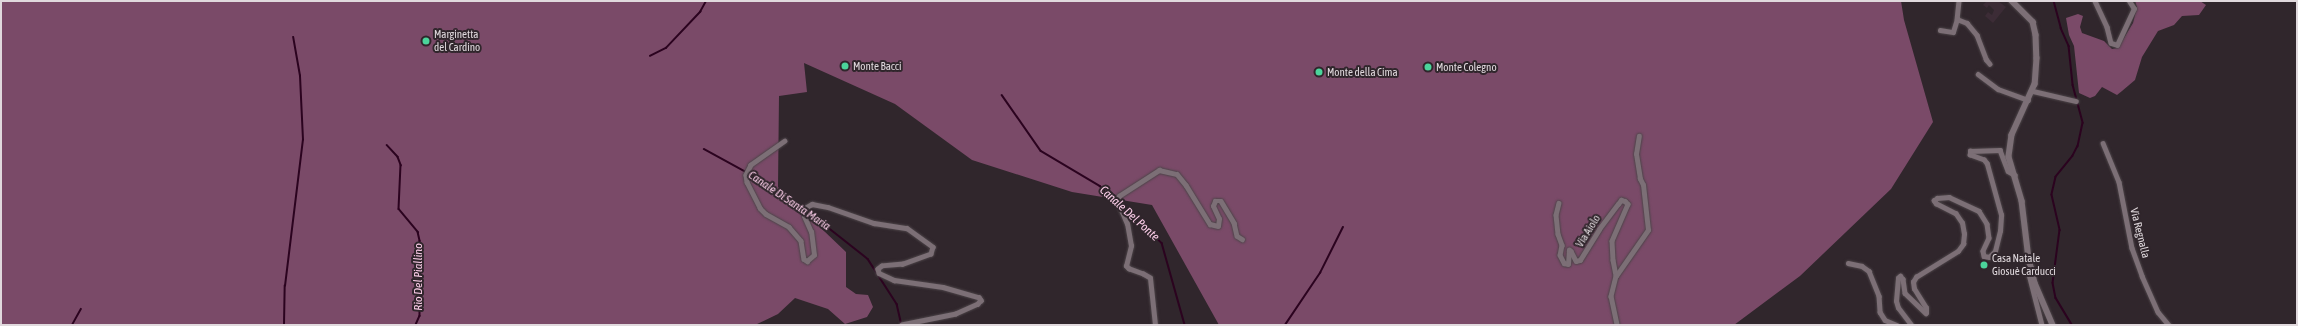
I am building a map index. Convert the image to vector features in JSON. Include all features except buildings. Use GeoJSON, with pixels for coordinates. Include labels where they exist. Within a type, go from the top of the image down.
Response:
{"type":"FeatureCollection","features":[{"type":"Feature","properties":{"kind":"street"},"geometry":{"type":"LineString","coordinates":[[1940,30],[1953,32],[1958,19],[1959,1]]}},
{"type":"Feature","properties":{"kind":"street"},"geometry":{"type":"LineString","coordinates":[[2012,1],[2026,13],[2034,27],[2037,58],[2036,84],[2010,142],[2009,157],[2022,200],[2035,283],[2053,325]]}},
{"type":"Feature","properties":{"kind":"street"},"geometry":{"type":"LineString","coordinates":[[2095,1],[2108,27],[2111,43],[2117,45],[2124,35],[2134,9],[2129,1]]}},
{"type":"Feature","properties":{"kind":"street"},"geometry":{"type":"LineString","coordinates":[[1958,19],[1967,23],[1977,35],[1986,59],[1990,64]]}},
{"type":"Feature","properties":{"kind":"street"},"geometry":{"type":"LineString","coordinates":[[1978,74],[1998,90],[2028,100]]}},
{"type":"Feature","properties":{"kind":"street"},"geometry":{"type":"LineString","coordinates":[[2033,91],[2076,101]]}},
{"type":"Feature","properties":{"kind":"street","name":"Via Aiolo"},"geometry":{"type":"LineString","coordinates":[[1617,325],[1612,296],[1616,276],[1648,230],[1643,185],[1640,179],[1636,154],[1638,136]]}},
{"type":"Feature","properties":{"kind":"street"},"geometry":{"type":"LineString","coordinates":[[785,141],[751,165],[746,175],[747,182],[760,208],[766,214],[789,228],[800,241],[804,259],[807,261],[814,255],[811,232],[804,216],[805,208],[812,204],[828,207],[874,223],[907,228],[933,247],[931,254],[903,264],[882,266],[878,268],[879,273],[894,280],[943,287],[979,297],[981,300],[978,304],[956,314],[902,325]]}},
{"type":"Feature","properties":{"kind":"street","name":"Via Regnalla"},"geometry":{"type":"LineString","coordinates":[[2103,143],[2119,182],[2132,248],[2142,276],[2158,312],[2168,325]]}},
{"type":"Feature","properties":{"kind":"street"},"geometry":{"type":"LineString","coordinates":[[1911,325],[1898,308],[1896,301],[1898,278],[1900,276],[1903,279],[1905,293],[1926,313],[1926,308],[1914,289],[1913,282],[1916,277],[1958,251],[1963,244],[1964,234],[1962,222],[1956,214],[1936,204],[1934,201],[1937,198],[1949,197],[1979,211],[1987,224],[1989,238],[1983,251],[1984,256],[1989,257],[1995,250],[2000,231],[2001,215],[1987,164],[1984,160],[1970,155],[1970,151],[2000,150],[2008,171],[2015,175]]}},
{"type":"Feature","properties":{"kind":"street"},"geometry":{"type":"LineString","coordinates":[[1155,325],[1150,278],[1129,269],[1126,266],[1131,246],[1126,224],[1117,201],[1119,196],[1159,170],[1177,174],[1186,185],[1210,224],[1218,226],[1219,219],[1213,206],[1215,201],[1221,201],[1234,223],[1237,236],[1242,239]]}},
{"type":"Feature","properties":{"kind":"street","name":"Via Aiolo"},"geometry":{"type":"LineString","coordinates":[[1559,203],[1556,214],[1558,234],[1562,245],[1560,255],[1564,263],[1568,264],[1569,250],[1572,251],[1576,261],[1580,260],[1599,229],[1621,200],[1626,201],[1628,204],[1612,241],[1612,260],[1616,276]]}},
{"type":"Feature","properties":{"kind":"street"},"geometry":{"type":"LineString","coordinates":[[1848,263],[1862,266],[1869,271],[1879,296],[1880,312],[1885,320],[1897,325]]}},
{"type":"Feature","properties":{"kind":"street"},"geometry":{"type":"LineString","coordinates":[[2032,268],[2028,274],[2042,325]]}},
{"type":"Feature","properties":{"kind":"shaded area"},"geometry":{"type":"Polygon","coordinates":[[[1,1],[1901,1],[1904,20],[1933,122],[1891,189],[1800,276],[1734,325],[1219,325],[1152,205],[1072,192],[972,160],[895,104],[804,63],[807,92],[779,96],[778,187],[846,252],[846,287],[856,294],[868,295],[873,307],[867,317],[845,324],[828,309],[795,298],[778,314],[755,325],[1,325],[1,1]]]}},
{"type":"Feature","properties":{"kind":"shaded area"},"geometry":{"type":"Polygon","coordinates":[[[1987,1],[1998,1],[2006,7],[1993,23],[1985,16],[1988,12],[1992,15],[1994,10],[1989,5],[1987,8],[1983,5],[1987,1]]]}},
{"type":"Feature","properties":{"kind":"shaded area"},"geometry":{"type":"Polygon","coordinates":[[[2135,1],[2200,1],[2206,5],[2199,15],[2182,16],[2174,25],[2158,31],[2142,57],[2135,80],[2117,95],[2102,87],[2095,96],[2090,98],[2079,93],[2074,46],[2069,35],[2066,18],[2078,14],[2083,16],[2080,27],[2082,33],[2104,41],[2112,49],[2118,48],[2133,23],[2137,7],[2135,1]]]}},
{"type":"Feature","properties":{"kind":"waterway"},"geometry":{"type":"LineString","coordinates":[[650,56],[666,48],[700,12],[706,1]]}},
{"type":"Feature","properties":{"kind":"waterway"},"geometry":{"type":"LineString","coordinates":[[2054,1],[2061,28],[2069,46],[2073,85],[2083,123],[2078,146],[2073,156],[2056,177],[2052,195],[2060,230],[2053,283],[2056,298],[2072,325]]}},
{"type":"Feature","properties":{"kind":"waterway"},"geometry":{"type":"LineString","coordinates":[[284,325],[285,286],[303,140],[300,76],[293,38]]}},
{"type":"Feature","properties":{"kind":"waterway","name":"Canale Del Ponte"},"geometry":{"type":"LineString","coordinates":[[1002,95],[1041,151],[1100,186],[1117,204]]}},
{"type":"Feature","properties":{"kind":"waterway","name":"Rio Del Piallino"},"geometry":{"type":"LineString","coordinates":[[387,145],[398,157],[401,165],[399,209],[418,232],[420,241],[420,316],[416,325]]}},
{"type":"Feature","properties":{"kind":"waterway","name":"Canale Di Santa Maria"},"geometry":{"type":"LineString","coordinates":[[704,149],[759,179],[784,201],[801,206],[868,259],[897,304],[902,325]]}},
{"type":"Feature","properties":{"kind":"waterway","name":"Canale Del Ponte"},"geometry":{"type":"LineString","coordinates":[[1121,207],[1130,213],[1162,243],[1185,325]]}},
{"type":"Feature","properties":{"kind":"waterway"},"geometry":{"type":"LineString","coordinates":[[1285,325],[1320,273],[1343,227]]}},
{"type":"Feature","properties":{"kind":"waterway"},"geometry":{"type":"LineString","coordinates":[[72,325],[81,309]]}},
{"type":"Feature","properties":{"kind":"place","name":"Marginetta del Cardino"},"geometry":{"type":"Point","coordinates":[426,41]}},
{"type":"Feature","properties":{"kind":"place","name":"Monte Bacci"},"geometry":{"type":"Point","coordinates":[845,66]}},
{"type":"Feature","properties":{"kind":"place","name":"Monte Colegno"},"geometry":{"type":"Point","coordinates":[1428,67]}},
{"type":"Feature","properties":{"kind":"place","name":"Monte della Cima"},"geometry":{"type":"Point","coordinates":[1319,72]}},
{"type":"Feature","properties":{"kind":"place","name":"Casa Natale Giosuè Carducci"},"geometry":{"type":"Point","coordinates":[1984,265]}}]}
